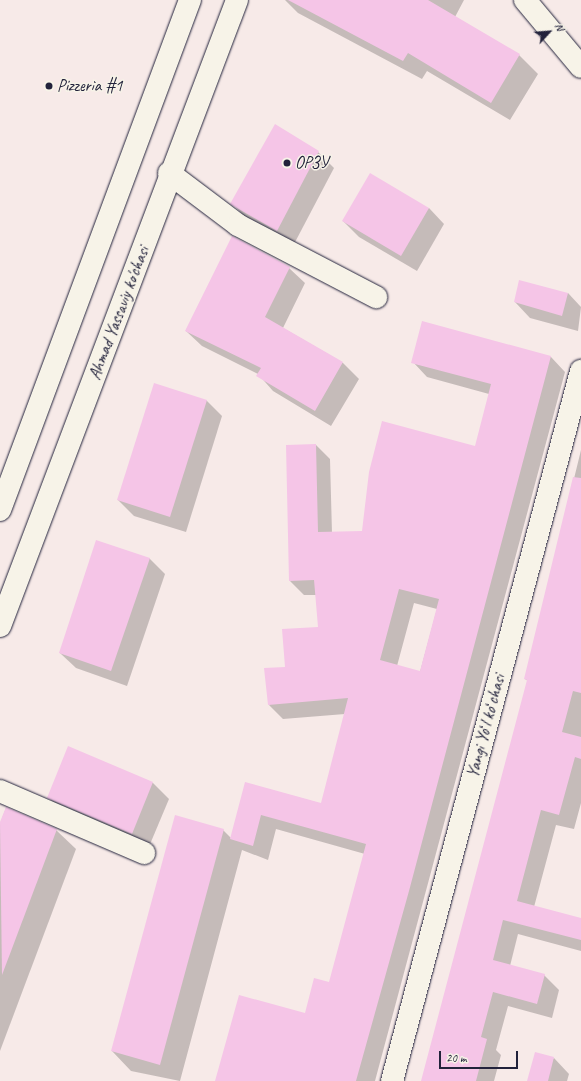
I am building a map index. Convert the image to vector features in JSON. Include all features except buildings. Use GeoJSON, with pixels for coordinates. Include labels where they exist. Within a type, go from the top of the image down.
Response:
{"type":"FeatureCollection","features":[{"type":"Feature","properties":{"kind":"street"},"geometry":{"type":"LineString","coordinates":[[0,510],[190,0]]}},
{"type":"Feature","properties":{"kind":"street","name":"Ahmad Yassaviy ko'chasi"},"geometry":{"type":"LineString","coordinates":[[0,626],[170,173],[237,0]]}},
{"type":"Feature","properties":{"kind":"street"},"geometry":{"type":"LineString","coordinates":[[525,0],[581,67]]}},
{"type":"Feature","properties":{"kind":"street"},"geometry":{"type":"LineString","coordinates":[[170,173],[238,225],[376,297]]}},
{"type":"Feature","properties":{"kind":"street","name":"Yangi Yoʻl koʻchasi"},"geometry":{"type":"LineString","coordinates":[[392,1081],[581,371]]}},
{"type":"Feature","properties":{"kind":"street"},"geometry":{"type":"LineString","coordinates":[[0,791],[144,853]]}},
{"type":"Feature","properties":{"kind":"place","name":"Pizzeria #1"},"geometry":{"type":"Point","coordinates":[49,86]}},
{"type":"Feature","properties":{"kind":"place","name":"ОРЗУ"},"geometry":{"type":"Point","coordinates":[287,163]}}]}
